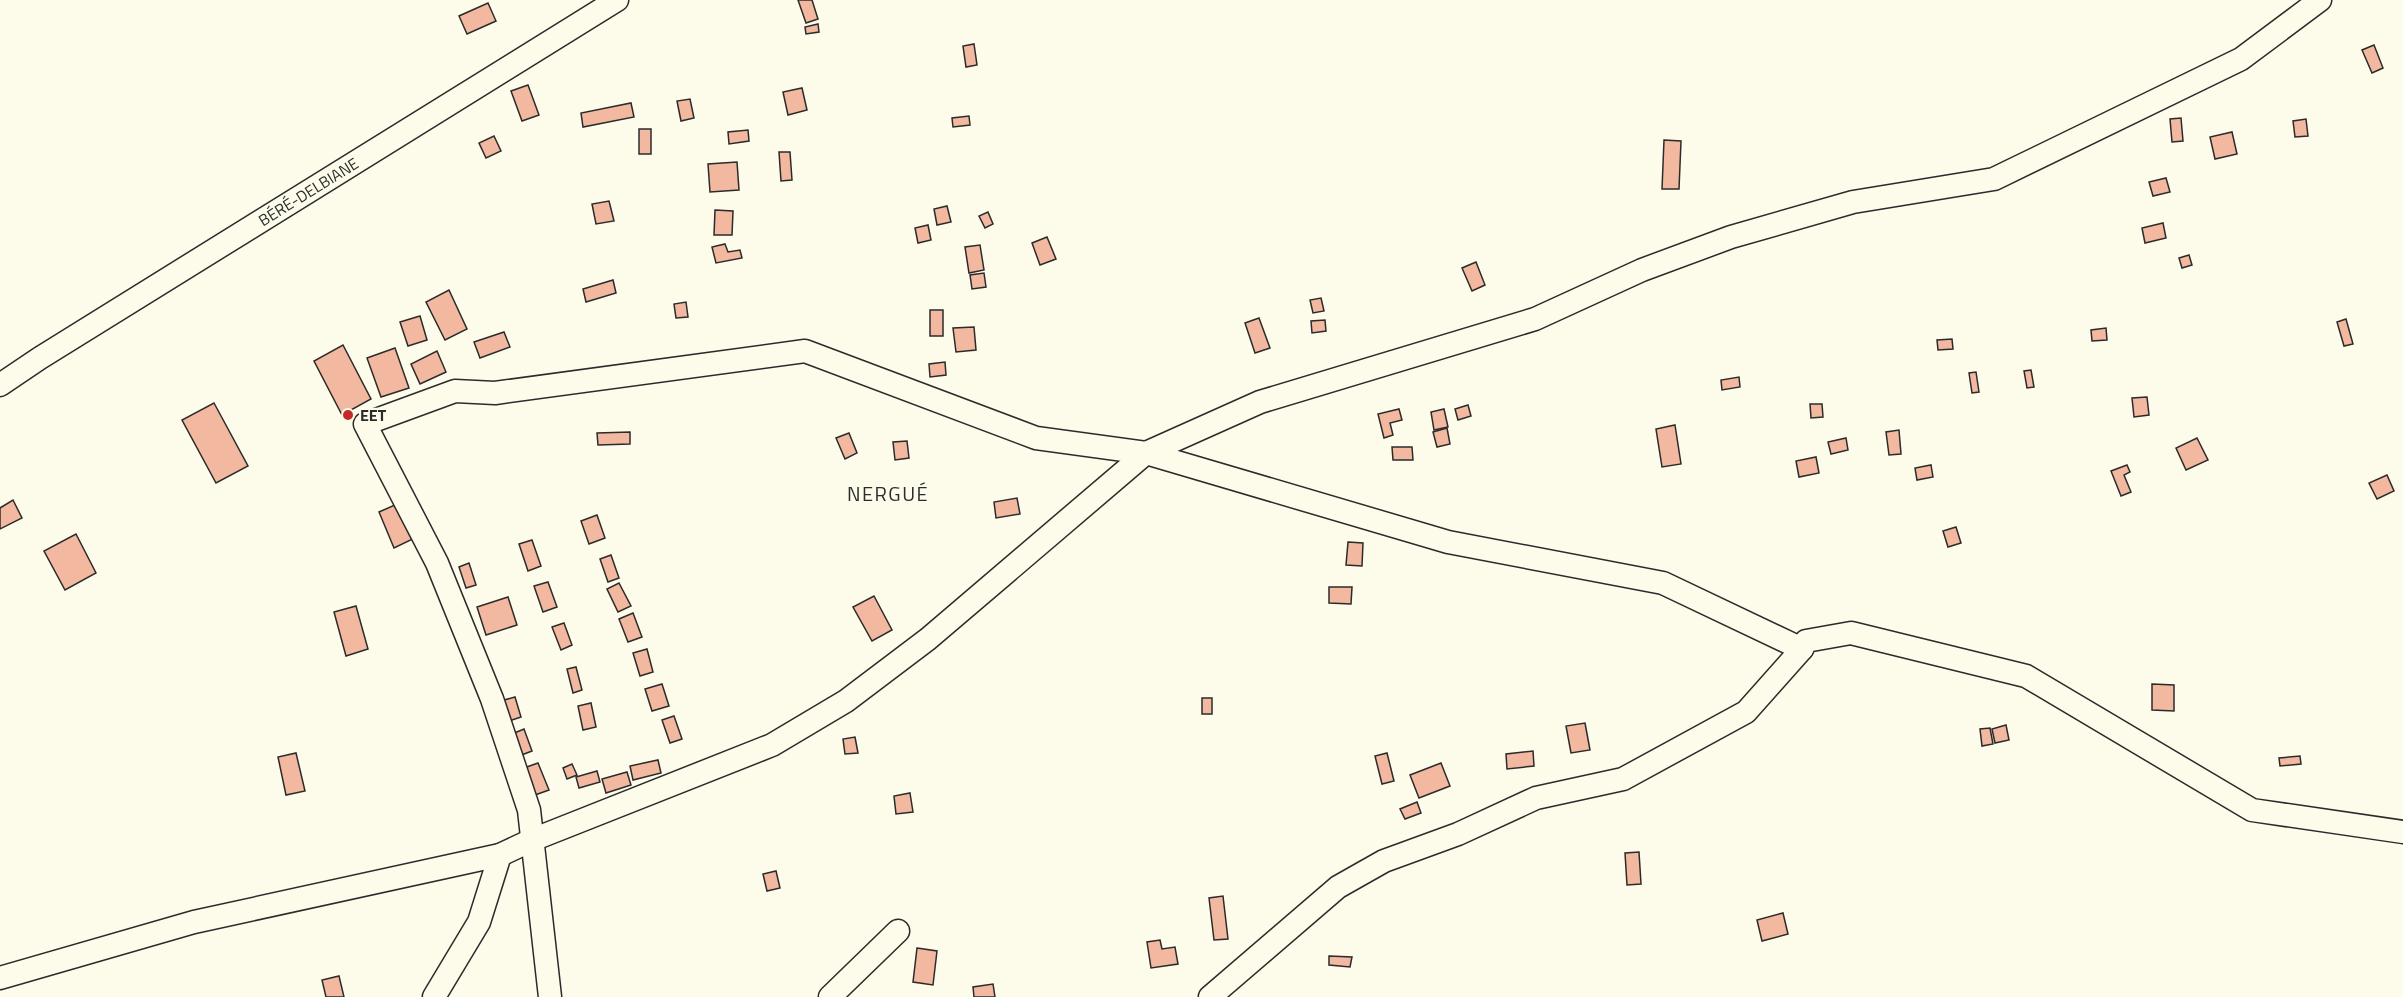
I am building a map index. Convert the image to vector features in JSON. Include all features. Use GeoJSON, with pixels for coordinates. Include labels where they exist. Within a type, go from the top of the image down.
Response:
{"type":"FeatureCollection","features":[{"type":"Feature","properties":{"kind":"street","name":"BÉRÉ-DELBIANE"},"geometry":{"type":"LineString","coordinates":[[0,385],[617,0]]}},
{"type":"Feature","properties":{"kind":"street"},"geometry":{"type":"LineString","coordinates":[[0,978],[194,922],[500,855],[532,840],[772,745],[846,701],[928,639],[1146,453],[1260,402],[1535,319],[1642,270],[1731,237],[1853,202],[1994,179],[2241,59],[2320,0]]}},
{"type":"Feature","properties":{"kind":"street"},"geometry":{"type":"LineString","coordinates":[[550,997],[529,810],[487,688],[436,562],[365,424],[454,391],[495,393],[805,351],[1036,438],[1146,453],[1448,542],[1663,583],[1802,649]]}},
{"type":"Feature","properties":{"kind":"street"},"geometry":{"type":"LineString","coordinates":[[1210,997],[1338,887],[1384,861],[1458,834],[1536,798],[1623,779],[1746,712],[1802,649],[1806,641],[1851,633],[2026,676],[2252,810],[2403,832]]}},
{"type":"Feature","properties":{"kind":"street"},"geometry":{"type":"LineString","coordinates":[[434,997],[479,922],[500,855]]}},
{"type":"Feature","properties":{"kind":"street"},"geometry":{"type":"LineString","coordinates":[[830,997],[898,931]]}},
{"type":"Feature","properties":{"kind":"building"},"geometry":{"type":"Polygon","coordinates":[[[798,0],[812,0],[818,19],[806,23],[798,0]]]}},
{"type":"Feature","properties":{"kind":"building"},"geometry":{"type":"Polygon","coordinates":[[[488,3],[496,21],[467,34],[459,16],[488,3]]]}},
{"type":"Feature","properties":{"kind":"building"},"geometry":{"type":"Polygon","coordinates":[[[818,24],[819,32],[806,34],[805,27],[818,24]]]}},
{"type":"Feature","properties":{"kind":"building"},"geometry":{"type":"Polygon","coordinates":[[[974,44],[977,65],[966,67],[963,46],[974,44]]]}},
{"type":"Feature","properties":{"kind":"building"},"geometry":{"type":"Polygon","coordinates":[[[2374,45],[2383,68],[2372,73],[2362,50],[2374,45]]]}},
{"type":"Feature","properties":{"kind":"building"},"geometry":{"type":"Polygon","coordinates":[[[528,85],[539,115],[522,121],[511,91],[528,85]]]}},
{"type":"Feature","properties":{"kind":"building"},"geometry":{"type":"Polygon","coordinates":[[[802,88],[807,110],[788,115],[783,92],[802,88]]]}},
{"type":"Feature","properties":{"kind":"building"},"geometry":{"type":"Polygon","coordinates":[[[690,99],[694,118],[681,121],[677,101],[690,99]]]}},
{"type":"Feature","properties":{"kind":"building"},"geometry":{"type":"Polygon","coordinates":[[[631,103],[634,117],[583,127],[581,113],[631,103]]]}},
{"type":"Feature","properties":{"kind":"building"},"geometry":{"type":"Polygon","coordinates":[[[969,116],[970,125],[953,127],[952,118],[969,116]]]}},
{"type":"Feature","properties":{"kind":"building"},"geometry":{"type":"Polygon","coordinates":[[[2181,118],[2183,141],[2172,142],[2170,119],[2181,118]]]}},
{"type":"Feature","properties":{"kind":"building"},"geometry":{"type":"Polygon","coordinates":[[[2306,119],[2308,136],[2295,137],[2293,121],[2306,119]]]}},
{"type":"Feature","properties":{"kind":"building"},"geometry":{"type":"Polygon","coordinates":[[[639,129],[651,129],[651,154],[639,154],[639,129]]]}},
{"type":"Feature","properties":{"kind":"building"},"geometry":{"type":"Polygon","coordinates":[[[748,130],[749,141],[729,144],[728,132],[748,130]]]}},
{"type":"Feature","properties":{"kind":"building"},"geometry":{"type":"Polygon","coordinates":[[[2232,132],[2237,154],[2215,159],[2210,137],[2232,132]]]}},
{"type":"Feature","properties":{"kind":"building"},"geometry":{"type":"Polygon","coordinates":[[[494,136],[501,151],[486,158],[479,143],[494,136]]]}},
{"type":"Feature","properties":{"kind":"building"},"geometry":{"type":"Polygon","coordinates":[[[1664,140],[1681,141],[1679,189],[1662,189],[1664,140]]]}},
{"type":"Feature","properties":{"kind":"building"},"geometry":{"type":"Polygon","coordinates":[[[779,152],[790,152],[792,180],[781,181],[779,152]]]}},
{"type":"Feature","properties":{"kind":"building"},"geometry":{"type":"Polygon","coordinates":[[[737,162],[739,190],[710,192],[708,164],[737,162]]]}},
{"type":"Feature","properties":{"kind":"building"},"geometry":{"type":"Polygon","coordinates":[[[2166,178],[2170,192],[2153,196],[2149,182],[2166,178]]]}},
{"type":"Feature","properties":{"kind":"building"},"geometry":{"type":"Polygon","coordinates":[[[609,201],[614,221],[596,224],[592,204],[609,201]]]}},
{"type":"Feature","properties":{"kind":"building"},"geometry":{"type":"Polygon","coordinates":[[[947,206],[951,222],[937,225],[934,209],[947,206]]]}},
{"type":"Feature","properties":{"kind":"building"},"geometry":{"type":"Polygon","coordinates":[[[715,210],[733,211],[732,235],[714,235],[715,210]]]}},
{"type":"Feature","properties":{"kind":"building"},"geometry":{"type":"Polygon","coordinates":[[[988,212],[993,224],[985,228],[979,216],[988,212]]]}},
{"type":"Feature","properties":{"kind":"building"},"geometry":{"type":"Polygon","coordinates":[[[2163,223],[2166,238],[2145,243],[2142,228],[2163,223]]]}},
{"type":"Feature","properties":{"kind":"building"},"geometry":{"type":"Polygon","coordinates":[[[928,225],[931,240],[918,243],[915,228],[928,225]]]}},
{"type":"Feature","properties":{"kind":"building"},"geometry":{"type":"Polygon","coordinates":[[[1047,237],[1056,259],[1040,265],[1032,243],[1047,237]]]}},
{"type":"Feature","properties":{"kind":"building"},"geometry":{"type":"Polygon","coordinates":[[[725,244],[728,252],[740,250],[742,258],[716,263],[712,247],[725,244]]]}},
{"type":"Feature","properties":{"kind":"building"},"geometry":{"type":"Polygon","coordinates":[[[980,245],[984,270],[969,273],[965,247],[980,245]]]}},
{"type":"Feature","properties":{"kind":"building"},"geometry":{"type":"Polygon","coordinates":[[[2189,255],[2192,265],[2182,268],[2179,258],[2189,255]]]}},
{"type":"Feature","properties":{"kind":"building"},"geometry":{"type":"Polygon","coordinates":[[[1476,262],[1485,285],[1472,291],[1462,268],[1476,262]]]}},
{"type":"Feature","properties":{"kind":"building"},"geometry":{"type":"Polygon","coordinates":[[[984,273],[986,287],[972,289],[970,275],[984,273]]]}},
{"type":"Feature","properties":{"kind":"building"},"geometry":{"type":"Polygon","coordinates":[[[613,280],[616,293],[586,302],[583,289],[613,280]]]}},
{"type":"Feature","properties":{"kind":"building"},"geometry":{"type":"Polygon","coordinates":[[[449,290],[467,329],[445,340],[426,302],[449,290]]]}},
{"type":"Feature","properties":{"kind":"building"},"geometry":{"type":"Polygon","coordinates":[[[1321,298],[1324,311],[1313,313],[1310,300],[1321,298]]]}},
{"type":"Feature","properties":{"kind":"building"},"geometry":{"type":"Polygon","coordinates":[[[686,302],[688,317],[676,318],[674,304],[686,302]]]}},
{"type":"Feature","properties":{"kind":"building"},"geometry":{"type":"Polygon","coordinates":[[[930,310],[943,310],[943,336],[930,336],[930,310]]]}},
{"type":"Feature","properties":{"kind":"building"},"geometry":{"type":"Polygon","coordinates":[[[420,316],[427,340],[408,346],[400,322],[420,316]]]}},
{"type":"Feature","properties":{"kind":"building"},"geometry":{"type":"Polygon","coordinates":[[[1259,318],[1270,348],[1255,353],[1245,323],[1259,318]]]}},
{"type":"Feature","properties":{"kind":"building"},"geometry":{"type":"Polygon","coordinates":[[[2346,319],[2353,344],[2344,346],[2337,322],[2346,319]]]}},
{"type":"Feature","properties":{"kind":"building"},"geometry":{"type":"Polygon","coordinates":[[[1325,320],[1326,331],[1312,333],[1311,321],[1325,320]]]}},
{"type":"Feature","properties":{"kind":"building"},"geometry":{"type":"Polygon","coordinates":[[[974,327],[976,350],[956,352],[953,328],[974,327]]]}},
{"type":"Feature","properties":{"kind":"building"},"geometry":{"type":"Polygon","coordinates":[[[2106,328],[2107,340],[2092,341],[2091,330],[2106,328]]]}},
{"type":"Feature","properties":{"kind":"building"},"geometry":{"type":"Polygon","coordinates":[[[504,332],[510,347],[480,358],[474,342],[504,332]]]}},
{"type":"Feature","properties":{"kind":"building"},"geometry":{"type":"Polygon","coordinates":[[[1952,339],[1953,349],[1938,350],[1937,340],[1952,339]]]}},
{"type":"Feature","properties":{"kind":"building"},"geometry":{"type":"Polygon","coordinates":[[[343,345],[371,399],[342,415],[314,361],[343,345]]]}},
{"type":"Feature","properties":{"kind":"building"},"geometry":{"type":"Polygon","coordinates":[[[395,348],[409,388],[381,397],[367,358],[395,348]]]}},
{"type":"Feature","properties":{"kind":"building"},"geometry":{"type":"Polygon","coordinates":[[[437,351],[446,372],[420,384],[411,364],[437,351]]]}},
{"type":"Feature","properties":{"kind":"building"},"geometry":{"type":"Polygon","coordinates":[[[945,362],[946,375],[930,377],[929,364],[945,362]]]}},
{"type":"Feature","properties":{"kind":"building"},"geometry":{"type":"Polygon","coordinates":[[[2031,370],[2034,387],[2027,388],[2024,371],[2031,370]]]}},
{"type":"Feature","properties":{"kind":"building"},"geometry":{"type":"Polygon","coordinates":[[[1976,372],[1979,392],[1972,393],[1969,373],[1976,372]]]}},
{"type":"Feature","properties":{"kind":"building"},"geometry":{"type":"Polygon","coordinates":[[[1739,377],[1740,387],[1722,390],[1721,380],[1739,377]]]}},
{"type":"Feature","properties":{"kind":"building"},"geometry":{"type":"Polygon","coordinates":[[[2147,397],[2149,415],[2134,417],[2132,398],[2147,397]]]}},
{"type":"Feature","properties":{"kind":"building"},"geometry":{"type":"Polygon","coordinates":[[[214,403],[248,466],[216,483],[182,420],[214,403]]]}},
{"type":"Feature","properties":{"kind":"building"},"geometry":{"type":"Polygon","coordinates":[[[1810,404],[1822,404],[1823,417],[1811,418],[1810,404]]]}},
{"type":"Feature","properties":{"kind":"building"},"geometry":{"type":"Polygon","coordinates":[[[1468,405],[1471,416],[1458,420],[1455,409],[1468,405]]]}},
{"type":"Feature","properties":{"kind":"building"},"geometry":{"type":"Polygon","coordinates":[[[1399,409],[1402,420],[1390,423],[1393,435],[1384,438],[1378,414],[1399,409]]]}},
{"type":"Feature","properties":{"kind":"building"},"geometry":{"type":"Polygon","coordinates":[[[1444,409],[1448,427],[1434,430],[1431,412],[1444,409]]]}},
{"type":"Feature","properties":{"kind":"building"},"geometry":{"type":"Polygon","coordinates":[[[1675,425],[1681,464],[1662,467],[1656,429],[1675,425]]]}},
{"type":"Feature","properties":{"kind":"building"},"geometry":{"type":"Polygon","coordinates":[[[1447,428],[1450,444],[1437,447],[1433,432],[1447,428]]]}},
{"type":"Feature","properties":{"kind":"building"},"geometry":{"type":"Polygon","coordinates":[[[1899,430],[1901,454],[1889,455],[1886,432],[1899,430]]]}},
{"type":"Feature","properties":{"kind":"building"},"geometry":{"type":"Polygon","coordinates":[[[630,432],[630,444],[598,445],[597,433],[630,432]]]}},
{"type":"Feature","properties":{"kind":"building"},"geometry":{"type":"Polygon","coordinates":[[[849,433],[857,453],[845,459],[836,438],[849,433]]]}},
{"type":"Feature","properties":{"kind":"building"},"geometry":{"type":"Polygon","coordinates":[[[1846,438],[1848,450],[1831,454],[1828,442],[1846,438]]]}},
{"type":"Feature","properties":{"kind":"building"},"geometry":{"type":"Polygon","coordinates":[[[2197,438],[2208,460],[2186,470],[2176,448],[2197,438]]]}},
{"type":"Feature","properties":{"kind":"building"},"geometry":{"type":"Polygon","coordinates":[[[907,441],[909,458],[895,460],[893,442],[907,441]]]}},
{"type":"Feature","properties":{"kind":"building"},"geometry":{"type":"Polygon","coordinates":[[[1392,447],[1412,447],[1413,460],[1393,460],[1392,447]]]}},
{"type":"Feature","properties":{"kind":"building"},"geometry":{"type":"Polygon","coordinates":[[[1816,457],[1819,473],[1799,477],[1796,461],[1816,457]]]}},
{"type":"Feature","properties":{"kind":"building"},"geometry":{"type":"Polygon","coordinates":[[[1931,465],[1933,477],[1917,480],[1915,468],[1931,465]]]}},
{"type":"Feature","properties":{"kind":"building"},"geometry":{"type":"Polygon","coordinates":[[[2127,465],[2130,472],[2124,475],[2131,492],[2121,496],[2111,471],[2127,465]]]}},
{"type":"Feature","properties":{"kind":"building"},"geometry":{"type":"Polygon","coordinates":[[[2387,475],[2394,491],[2377,499],[2369,483],[2387,475]]]}},
{"type":"Feature","properties":{"kind":"building"},"geometry":{"type":"Polygon","coordinates":[[[1017,498],[1020,514],[996,518],[994,502],[1017,498]]]}},
{"type":"Feature","properties":{"kind":"building"},"geometry":{"type":"Polygon","coordinates":[[[13,500],[22,518],[0,529],[0,508],[13,500]]]}},
{"type":"Feature","properties":{"kind":"building"},"geometry":{"type":"Polygon","coordinates":[[[404,501],[419,536],[394,548],[379,512],[404,501]]]}},
{"type":"Feature","properties":{"kind":"building"},"geometry":{"type":"Polygon","coordinates":[[[597,515],[605,538],[589,544],[581,521],[597,515]]]}},
{"type":"Feature","properties":{"kind":"building"},"geometry":{"type":"Polygon","coordinates":[[[1956,527],[1961,543],[1948,547],[1943,531],[1956,527]]]}},
{"type":"Feature","properties":{"kind":"building"},"geometry":{"type":"Polygon","coordinates":[[[76,534],[96,573],[65,590],[44,551],[76,534]]]}},
{"type":"Feature","properties":{"kind":"building"},"geometry":{"type":"Polygon","coordinates":[[[532,540],[541,566],[528,571],[519,544],[532,540]]]}},
{"type":"Feature","properties":{"kind":"building"},"geometry":{"type":"Polygon","coordinates":[[[1348,542],[1363,543],[1362,566],[1346,565],[1348,542]]]}},
{"type":"Feature","properties":{"kind":"building"},"geometry":{"type":"Polygon","coordinates":[[[611,555],[619,578],[608,582],[600,559],[611,555]]]}},
{"type":"Feature","properties":{"kind":"building"},"geometry":{"type":"Polygon","coordinates":[[[469,563],[476,585],[466,588],[459,567],[469,563]]]}},
{"type":"Feature","properties":{"kind":"building"},"geometry":{"type":"Polygon","coordinates":[[[548,582],[557,607],[543,612],[534,586],[548,582]]]}},
{"type":"Feature","properties":{"kind":"building"},"geometry":{"type":"Polygon","coordinates":[[[619,583],[631,606],[618,612],[607,589],[619,583]]]}},
{"type":"Feature","properties":{"kind":"building"},"geometry":{"type":"Polygon","coordinates":[[[1329,587],[1352,587],[1351,604],[1329,603],[1329,587]]]}},
{"type":"Feature","properties":{"kind":"building"},"geometry":{"type":"Polygon","coordinates":[[[874,596],[892,630],[872,641],[853,607],[874,596]]]}},
{"type":"Feature","properties":{"kind":"building"},"geometry":{"type":"Polygon","coordinates":[[[508,597],[517,625],[486,635],[477,607],[508,597]]]}},
{"type":"Feature","properties":{"kind":"building"},"geometry":{"type":"Polygon","coordinates":[[[356,606],[368,649],[346,656],[334,612],[356,606]]]}},
{"type":"Feature","properties":{"kind":"building"},"geometry":{"type":"Polygon","coordinates":[[[633,613],[642,637],[628,642],[619,619],[633,613]]]}},
{"type":"Feature","properties":{"kind":"building"},"geometry":{"type":"Polygon","coordinates":[[[564,623],[572,645],[561,650],[552,627],[564,623]]]}},
{"type":"Feature","properties":{"kind":"building"},"geometry":{"type":"Polygon","coordinates":[[[647,649],[653,672],[640,676],[633,653],[647,649]]]}},
{"type":"Feature","properties":{"kind":"building"},"geometry":{"type":"Polygon","coordinates":[[[576,667],[582,690],[573,693],[567,669],[576,667]]]}},
{"type":"Feature","properties":{"kind":"building"},"geometry":{"type":"Polygon","coordinates":[[[662,684],[669,706],[652,711],[645,689],[662,684]]]}},
{"type":"Feature","properties":{"kind":"building"},"geometry":{"type":"Polygon","coordinates":[[[2152,684],[2174,685],[2174,711],[2152,710],[2152,684]]]}},
{"type":"Feature","properties":{"kind":"building"},"geometry":{"type":"Polygon","coordinates":[[[515,697],[521,717],[509,721],[504,700],[515,697]]]}},
{"type":"Feature","properties":{"kind":"building"},"geometry":{"type":"Polygon","coordinates":[[[1202,698],[1212,698],[1212,714],[1202,714],[1202,698]]]}},
{"type":"Feature","properties":{"kind":"building"},"geometry":{"type":"Polygon","coordinates":[[[591,703],[596,727],[583,730],[578,706],[591,703]]]}},
{"type":"Feature","properties":{"kind":"building"},"geometry":{"type":"Polygon","coordinates":[[[674,716],[682,739],[670,743],[662,720],[674,716]]]}},
{"type":"Feature","properties":{"kind":"building"},"geometry":{"type":"Polygon","coordinates":[[[1585,723],[1590,750],[1571,753],[1566,726],[1585,723]]]}},
{"type":"Feature","properties":{"kind":"building"},"geometry":{"type":"Polygon","coordinates":[[[2006,725],[2009,740],[1995,743],[1992,729],[2006,725]]]}},
{"type":"Feature","properties":{"kind":"building"},"geometry":{"type":"Polygon","coordinates":[[[1990,728],[1993,744],[1982,746],[1980,729],[1990,728]]]}},
{"type":"Feature","properties":{"kind":"building"},"geometry":{"type":"Polygon","coordinates":[[[524,729],[532,751],[519,756],[512,734],[524,729]]]}},
{"type":"Feature","properties":{"kind":"building"},"geometry":{"type":"Polygon","coordinates":[[[855,737],[858,753],[845,754],[843,739],[855,737]]]}},
{"type":"Feature","properties":{"kind":"building"},"geometry":{"type":"Polygon","coordinates":[[[1533,751],[1534,766],[1507,769],[1506,754],[1533,751]]]}},
{"type":"Feature","properties":{"kind":"building"},"geometry":{"type":"Polygon","coordinates":[[[296,753],[305,791],[286,795],[278,757],[296,753]]]}},
{"type":"Feature","properties":{"kind":"building"},"geometry":{"type":"Polygon","coordinates":[[[1387,753],[1394,781],[1382,784],[1375,756],[1387,753]]]}},
{"type":"Feature","properties":{"kind":"building"},"geometry":{"type":"Polygon","coordinates":[[[2300,756],[2301,764],[2280,766],[2279,758],[2300,756]]]}},
{"type":"Feature","properties":{"kind":"building"},"geometry":{"type":"Polygon","coordinates":[[[658,760],[661,773],[633,780],[630,766],[658,760]]]}},
{"type":"Feature","properties":{"kind":"building"},"geometry":{"type":"Polygon","coordinates":[[[538,763],[549,790],[535,795],[524,768],[538,763]]]}},
{"type":"Feature","properties":{"kind":"building"},"geometry":{"type":"Polygon","coordinates":[[[1441,763],[1450,786],[1419,798],[1410,775],[1441,763]]]}},
{"type":"Feature","properties":{"kind":"building"},"geometry":{"type":"Polygon","coordinates":[[[572,764],[577,775],[567,779],[563,768],[572,764]]]}},
{"type":"Feature","properties":{"kind":"building"},"geometry":{"type":"Polygon","coordinates":[[[597,771],[600,782],[579,788],[576,777],[597,771]]]}},
{"type":"Feature","properties":{"kind":"building"},"geometry":{"type":"Polygon","coordinates":[[[627,772],[631,785],[606,793],[602,779],[627,772]]]}},
{"type":"Feature","properties":{"kind":"building"},"geometry":{"type":"Polygon","coordinates":[[[910,793],[913,812],[896,814],[894,796],[910,793]]]}},
{"type":"Feature","properties":{"kind":"building"},"geometry":{"type":"Polygon","coordinates":[[[1417,802],[1421,813],[1405,819],[1400,809],[1417,802]]]}},
{"type":"Feature","properties":{"kind":"building"},"geometry":{"type":"Polygon","coordinates":[[[1639,852],[1641,884],[1627,885],[1625,853],[1639,852]]]}},
{"type":"Feature","properties":{"kind":"building"},"geometry":{"type":"Polygon","coordinates":[[[776,871],[780,888],[767,891],[763,874],[776,871]]]}},
{"type":"Feature","properties":{"kind":"building"},"geometry":{"type":"Polygon","coordinates":[[[1223,896],[1228,939],[1214,940],[1209,898],[1223,896]]]}},
{"type":"Feature","properties":{"kind":"building"},"geometry":{"type":"Polygon","coordinates":[[[1783,913],[1788,934],[1762,941],[1757,920],[1783,913]]]}},
{"type":"Feature","properties":{"kind":"building"},"geometry":{"type":"Polygon","coordinates":[[[1160,940],[1162,949],[1175,947],[1178,964],[1151,968],[1147,942],[1160,940]]]}},
{"type":"Feature","properties":{"kind":"building"},"geometry":{"type":"Polygon","coordinates":[[[917,948],[937,951],[933,985],[913,982],[917,948]]]}},
{"type":"Feature","properties":{"kind":"building"},"geometry":{"type":"Polygon","coordinates":[[[1329,956],[1352,957],[1350,967],[1329,965],[1329,956]]]}},
{"type":"Feature","properties":{"kind":"building"},"geometry":{"type":"Polygon","coordinates":[[[339,976],[344,997],[326,997],[322,980],[339,976]]]}},
{"type":"Feature","properties":{"kind":"building"},"geometry":{"type":"Polygon","coordinates":[[[993,984],[995,997],[974,997],[973,987],[993,984]]]}},
{"type":"Feature","properties":{"kind":"place","name":"EET"},"geometry":{"type":"Point","coordinates":[348,415]}},
{"type":"Feature","properties":{"kind":"district","name":"NERGUÉ"},"geometry":{"type":"Point","coordinates":[888,493]}}]}
